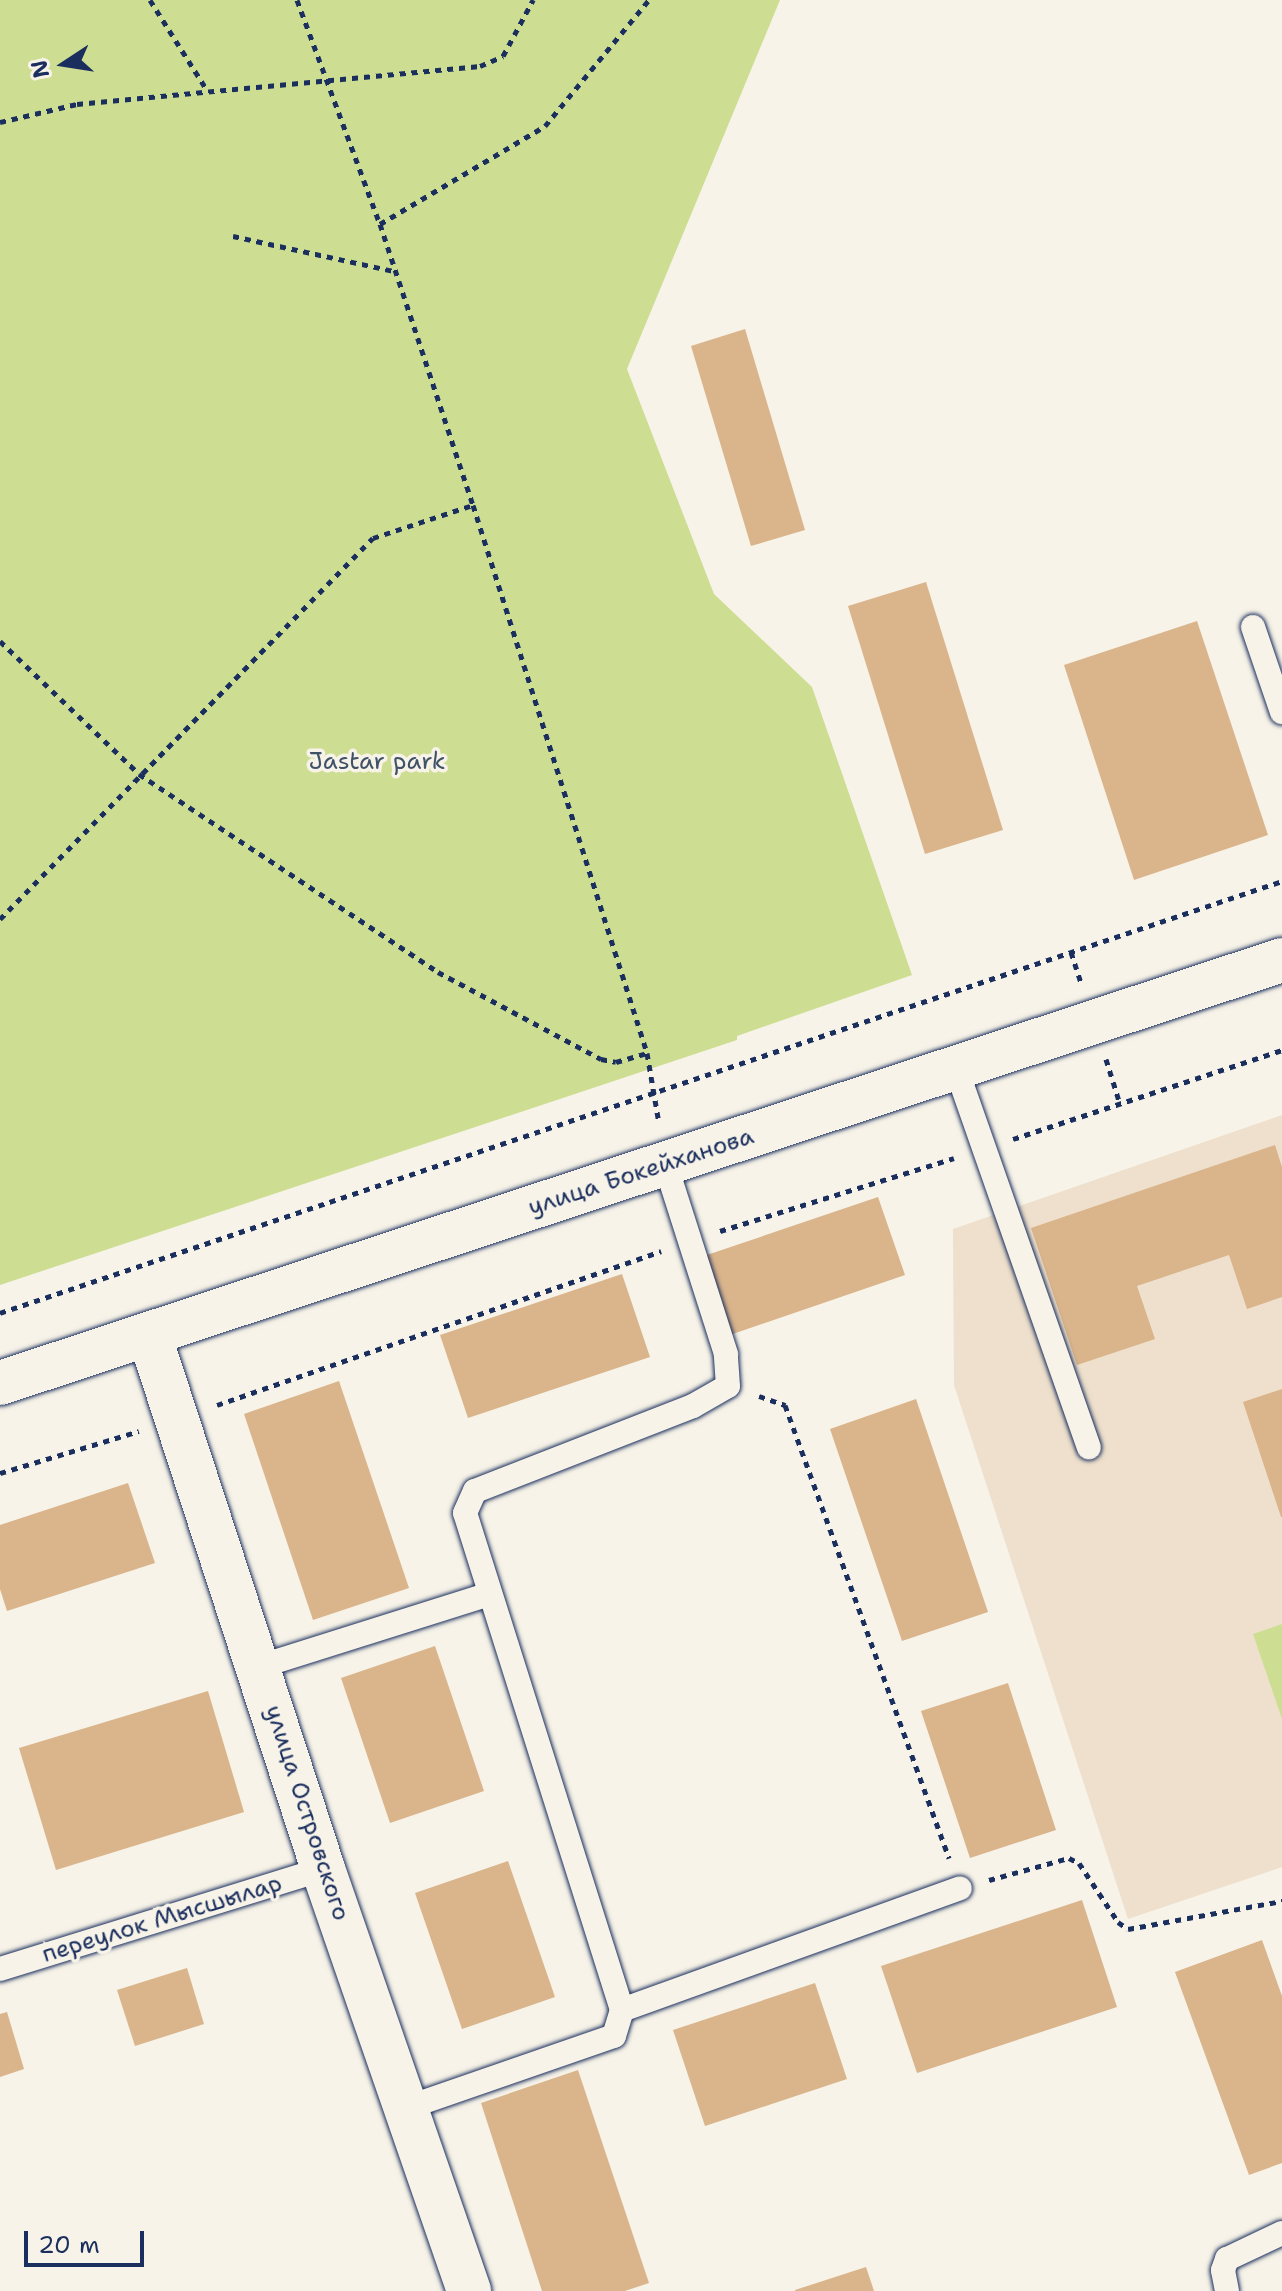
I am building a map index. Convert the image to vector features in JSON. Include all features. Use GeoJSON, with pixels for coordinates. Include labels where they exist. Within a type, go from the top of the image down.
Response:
{"type":"FeatureCollection","features":[{"type":"Feature","properties":{"kind":"street","name":"улица Бокейханова"},"geometry":{"type":"LineString","coordinates":[[0,1383],[1282,960]]}},
{"type":"Feature","properties":{"kind":"street","name":"улица Островского"},"geometry":{"type":"LineString","coordinates":[[149,1334],[323,1869],[469,2291]]}},
{"type":"Feature","properties":{"kind":"lane"},"geometry":{"type":"LineString","coordinates":[[1253,627],[1282,712]]}},
{"type":"Feature","properties":{"kind":"lane"},"geometry":{"type":"LineString","coordinates":[[956,1068],[1089,1447]]}},
{"type":"Feature","properties":{"kind":"lane"},"geometry":{"type":"LineString","coordinates":[[406,2108],[614,2036],[622,2010],[465,1513],[475,1491],[693,1406],[728,1386],[726,1354],[665,1163]]}},
{"type":"Feature","properties":{"kind":"lane"},"geometry":{"type":"LineString","coordinates":[[258,1667],[490,1594]]}},
{"type":"Feature","properties":{"kind":"lane","name":"переулок Мысшылар"},"geometry":{"type":"LineString","coordinates":[[0,1969],[323,1869]]}},
{"type":"Feature","properties":{"kind":"lane"},"geometry":{"type":"LineString","coordinates":[[622,2010],[960,1888]]}},
{"type":"Feature","properties":{"kind":"lane"},"geometry":{"type":"LineString","coordinates":[[1227,2291],[1223,2270],[1227,2259],[1282,2233]]}},
{"type":"Feature","properties":{"kind":"path"},"geometry":{"type":"LineString","coordinates":[[150,0],[207,90]]}},
{"type":"Feature","properties":{"kind":"path"},"geometry":{"type":"LineString","coordinates":[[297,0],[380,224],[647,1053],[665,1163]]}},
{"type":"Feature","properties":{"kind":"path"},"geometry":{"type":"LineString","coordinates":[[0,122],[77,104],[480,66],[503,56],[533,0]]}},
{"type":"Feature","properties":{"kind":"path"},"geometry":{"type":"LineString","coordinates":[[380,224],[545,126],[649,0]]}},
{"type":"Feature","properties":{"kind":"path"},"geometry":{"type":"LineString","coordinates":[[233,236],[395,271]]}},
{"type":"Feature","properties":{"kind":"path"},"geometry":{"type":"LineString","coordinates":[[0,919],[373,538],[473,505]]}},
{"type":"Feature","properties":{"kind":"path"},"geometry":{"type":"LineString","coordinates":[[0,641],[139,774],[438,972],[601,1059],[616,1062],[647,1053]]}},
{"type":"Feature","properties":{"kind":"path"},"geometry":{"type":"LineString","coordinates":[[0,1313],[1282,881]]}},
{"type":"Feature","properties":{"kind":"path"},"geometry":{"type":"LineString","coordinates":[[0,1473],[177,1419],[690,1241],[1282,1050]]}},
{"type":"Feature","properties":{"kind":"path"},"geometry":{"type":"LineString","coordinates":[[728,1386],[785,1405],[960,1888],[1069,1858],[1079,1863],[1128,1929],[1282,1901]]}},
{"type":"Feature","properties":{"kind":"shaded area"},"geometry":{"type":"Polygon","coordinates":[[[1282,1115],[1282,1867],[1128,1919],[954,1385],[953,1229],[1282,1115]]]}},
{"type":"Feature","properties":{"kind":"green space","name":"Jastar park"},"geometry":{"type":"Polygon","coordinates":[[[0,0],[780,0],[627,369],[714,594],[812,687],[912,975],[737,1036],[737,1040],[0,1285],[0,0]]]}},
{"type":"Feature","properties":{"kind":"green space"},"geometry":{"type":"Polygon","coordinates":[[[1282,1624],[1282,1719],[1253,1634],[1282,1624]]]}},
{"type":"Feature","properties":{"kind":"building"},"geometry":{"type":"Polygon","coordinates":[[[745,329],[805,530],[751,546],[691,346],[745,329]]]}},
{"type":"Feature","properties":{"kind":"building"},"geometry":{"type":"Polygon","coordinates":[[[926,582],[1003,830],[925,854],[848,606],[926,582]]]}},
{"type":"Feature","properties":{"kind":"building"},"geometry":{"type":"Polygon","coordinates":[[[1197,621],[1268,835],[1134,880],[1064,665],[1197,621]]]}},
{"type":"Feature","properties":{"kind":"building"},"geometry":{"type":"Polygon","coordinates":[[[1275,1145],[1282,1167],[1282,1297],[1247,1309],[1229,1255],[1137,1286],[1155,1339],[1077,1365],[1031,1228],[1275,1145]]]}},
{"type":"Feature","properties":{"kind":"building"},"geometry":{"type":"Polygon","coordinates":[[[878,1197],[905,1275],[724,1337],[698,1258],[878,1197]]]}},
{"type":"Feature","properties":{"kind":"building"},"geometry":{"type":"Polygon","coordinates":[[[622,1274],[650,1357],[468,1418],[440,1335],[622,1274]]]}},
{"type":"Feature","properties":{"kind":"building"},"geometry":{"type":"Polygon","coordinates":[[[339,1381],[409,1588],[313,1620],[244,1414],[339,1381]]]}},
{"type":"Feature","properties":{"kind":"building"},"geometry":{"type":"Polygon","coordinates":[[[1282,1389],[1282,1517],[1281,1517],[1243,1402],[1282,1389]]]}},
{"type":"Feature","properties":{"kind":"building"},"geometry":{"type":"Polygon","coordinates":[[[916,1399],[988,1612],[902,1641],[830,1429],[916,1399]]]}},
{"type":"Feature","properties":{"kind":"building"},"geometry":{"type":"Polygon","coordinates":[[[128,1483],[155,1563],[7,1611],[0,1589],[0,1525],[128,1483]]]}},
{"type":"Feature","properties":{"kind":"building"},"geometry":{"type":"Polygon","coordinates":[[[435,1646],[484,1791],[390,1823],[341,1678],[435,1646]]]}},
{"type":"Feature","properties":{"kind":"building"},"geometry":{"type":"Polygon","coordinates":[[[1008,1683],[1056,1830],[970,1858],[921,1711],[1008,1683]]]}},
{"type":"Feature","properties":{"kind":"building"},"geometry":{"type":"Polygon","coordinates":[[[208,1691],[244,1812],[56,1870],[19,1748],[208,1691]]]}},
{"type":"Feature","properties":{"kind":"building"},"geometry":{"type":"Polygon","coordinates":[[[508,1861],[555,1997],[462,2029],[415,1893],[508,1861]]]}},
{"type":"Feature","properties":{"kind":"building"},"geometry":{"type":"Polygon","coordinates":[[[1082,1900],[1117,2007],[917,2073],[881,1966],[1082,1900]]]}},
{"type":"Feature","properties":{"kind":"building"},"geometry":{"type":"Polygon","coordinates":[[[1262,1940],[1282,1996],[1282,2163],[1249,2175],[1175,1972],[1262,1940]]]}},
{"type":"Feature","properties":{"kind":"building"},"geometry":{"type":"Polygon","coordinates":[[[187,1968],[204,2024],[135,2046],[117,1990],[187,1968]]]}},
{"type":"Feature","properties":{"kind":"building"},"geometry":{"type":"Polygon","coordinates":[[[815,1983],[847,2079],[705,2126],[673,2030],[815,1983]]]}},
{"type":"Feature","properties":{"kind":"building"},"geometry":{"type":"Polygon","coordinates":[[[7,2012],[24,2069],[0,2077],[0,2014],[7,2012]]]}},
{"type":"Feature","properties":{"kind":"building"},"geometry":{"type":"Polygon","coordinates":[[[578,2070],[649,2283],[625,2291],[542,2291],[481,2103],[578,2070]]]}},
{"type":"Feature","properties":{"kind":"building"},"geometry":{"type":"Polygon","coordinates":[[[866,2267],[874,2291],[795,2291],[795,2290],[866,2267]]]}}]}
